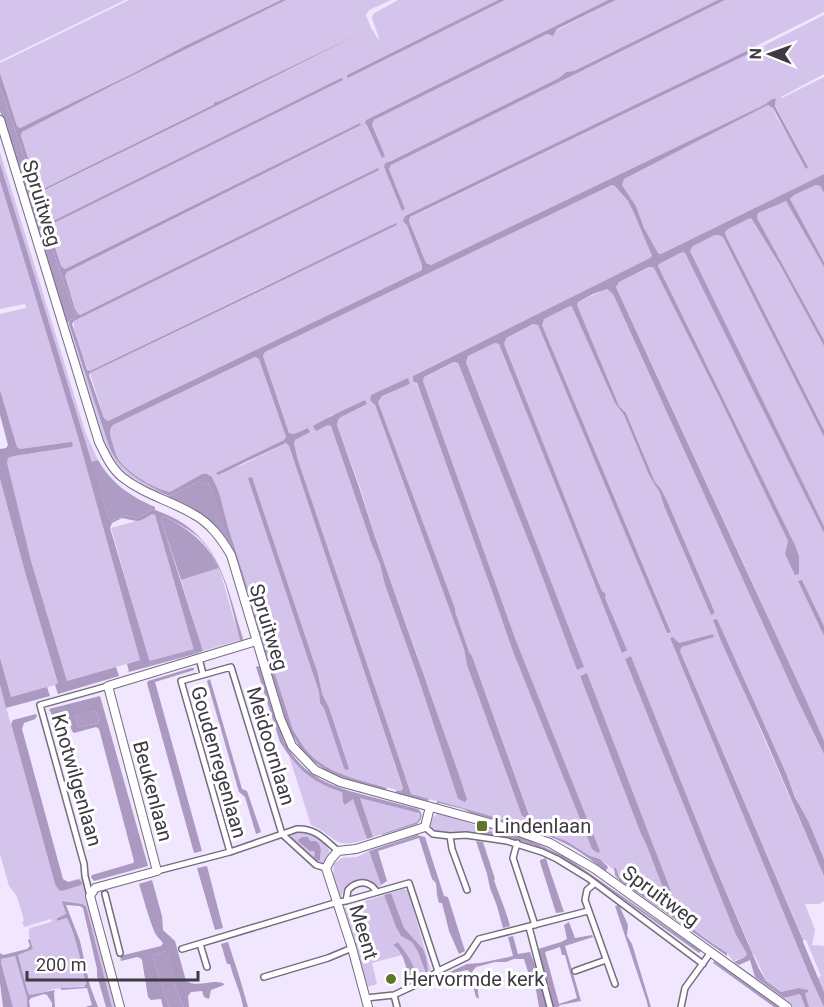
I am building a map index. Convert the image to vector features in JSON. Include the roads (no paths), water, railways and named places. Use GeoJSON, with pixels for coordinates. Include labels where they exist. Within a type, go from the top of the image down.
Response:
{"type":"FeatureCollection","features":[{"type":"Feature","properties":{"kind":"main road","name":"Spruitweg"},"geometry":{"type":"LineString","coordinates":[[0,120],[99,442],[121,476],[144,492],[194,514],[220,537],[231,555],[280,718],[292,746],[315,770],[348,784],[511,829],[550,843],[595,869],[787,1007]]}},
{"type":"Feature","properties":{"kind":"main road"},"geometry":{"type":"LineString","coordinates":[[108,686],[256,641]]}},
{"type":"Feature","properties":{"kind":"main road","name":"Beukenlaan"},"geometry":{"type":"LineString","coordinates":[[90,896],[94,888],[157,872],[108,686]]}},
{"type":"Feature","properties":{"kind":"main road"},"geometry":{"type":"LineString","coordinates":[[326,868],[338,851],[356,849],[425,827],[430,807]]}},
{"type":"Feature","properties":{"kind":"main road","name":"Meent"},"geometry":{"type":"LineString","coordinates":[[326,868],[342,902],[368,1007]]}},
{"type":"Feature","properties":{"kind":"main road"},"geometry":{"type":"LineString","coordinates":[[90,896],[120,1007]]}},
{"type":"Feature","properties":{"kind":"street"},"geometry":{"type":"LineString","coordinates":[[199,658],[203,674]]}},
{"type":"Feature","properties":{"kind":"street","name":"Meidoornlaan"},"geometry":{"type":"LineString","coordinates":[[203,674],[231,667],[282,834]]}},
{"type":"Feature","properties":{"kind":"street","name":"Goudenregenlaan"},"geometry":{"type":"LineString","coordinates":[[203,674],[181,681],[230,852]]}},
{"type":"Feature","properties":{"kind":"street","name":"Knotwilgenlaan"},"geometry":{"type":"LineString","coordinates":[[90,896],[84,864],[40,705],[108,686]]}},
{"type":"Feature","properties":{"kind":"street"},"geometry":{"type":"LineString","coordinates":[[425,827],[433,834],[466,835],[517,843],[557,859],[588,878],[703,964]]}},
{"type":"Feature","properties":{"kind":"street"},"geometry":{"type":"LineString","coordinates":[[157,872],[230,852],[297,829],[314,831],[338,851]]}},
{"type":"Feature","properties":{"kind":"street"},"geometry":{"type":"LineString","coordinates":[[282,834],[316,865],[326,868]]}},
{"type":"Feature","properties":{"kind":"street"},"geometry":{"type":"LineString","coordinates":[[450,836],[452,849],[467,890]]}},
{"type":"Feature","properties":{"kind":"street"},"geometry":{"type":"LineString","coordinates":[[517,843],[513,858],[532,926],[550,1007]]}},
{"type":"Feature","properties":{"kind":"street"},"geometry":{"type":"LineString","coordinates":[[182,949],[409,883],[438,971]]}},
{"type":"Feature","properties":{"kind":"street"},"geometry":{"type":"LineString","coordinates":[[342,902],[348,890],[356,884],[370,885],[377,892]]}},
{"type":"Feature","properties":{"kind":"street"},"geometry":{"type":"LineString","coordinates":[[594,884],[587,890],[585,900],[615,984]]}},
{"type":"Feature","properties":{"kind":"street"},"geometry":{"type":"LineString","coordinates":[[105,894],[120,953]]}},
{"type":"Feature","properties":{"kind":"street"},"geometry":{"type":"LineString","coordinates":[[366,998],[394,995],[426,980],[438,971],[467,957],[479,939],[588,911]]}},
{"type":"Feature","properties":{"kind":"street"},"geometry":{"type":"LineString","coordinates":[[100,934],[114,930]]}},
{"type":"Feature","properties":{"kind":"street"},"geometry":{"type":"LineString","coordinates":[[200,944],[207,967]]}},
{"type":"Feature","properties":{"kind":"street"},"geometry":{"type":"LineString","coordinates":[[264,977],[328,958],[352,948]]}},
{"type":"Feature","properties":{"kind":"street"},"geometry":{"type":"LineString","coordinates":[[681,1007],[685,988],[711,952]]}},
{"type":"Feature","properties":{"kind":"street"},"geometry":{"type":"LineString","coordinates":[[575,971],[606,960]]}},
{"type":"Feature","properties":{"kind":"street"},"geometry":{"type":"LineString","coordinates":[[394,995],[397,1007]]}},
{"type":"Feature","properties":{"kind":"place","name":"Lindenlaan"},"geometry":{"type":"Point","coordinates":[482,826]}},
{"type":"Feature","properties":{"kind":"place","name":"Hervormde kerk"},"geometry":{"type":"Point","coordinates":[391,979]}}]}
